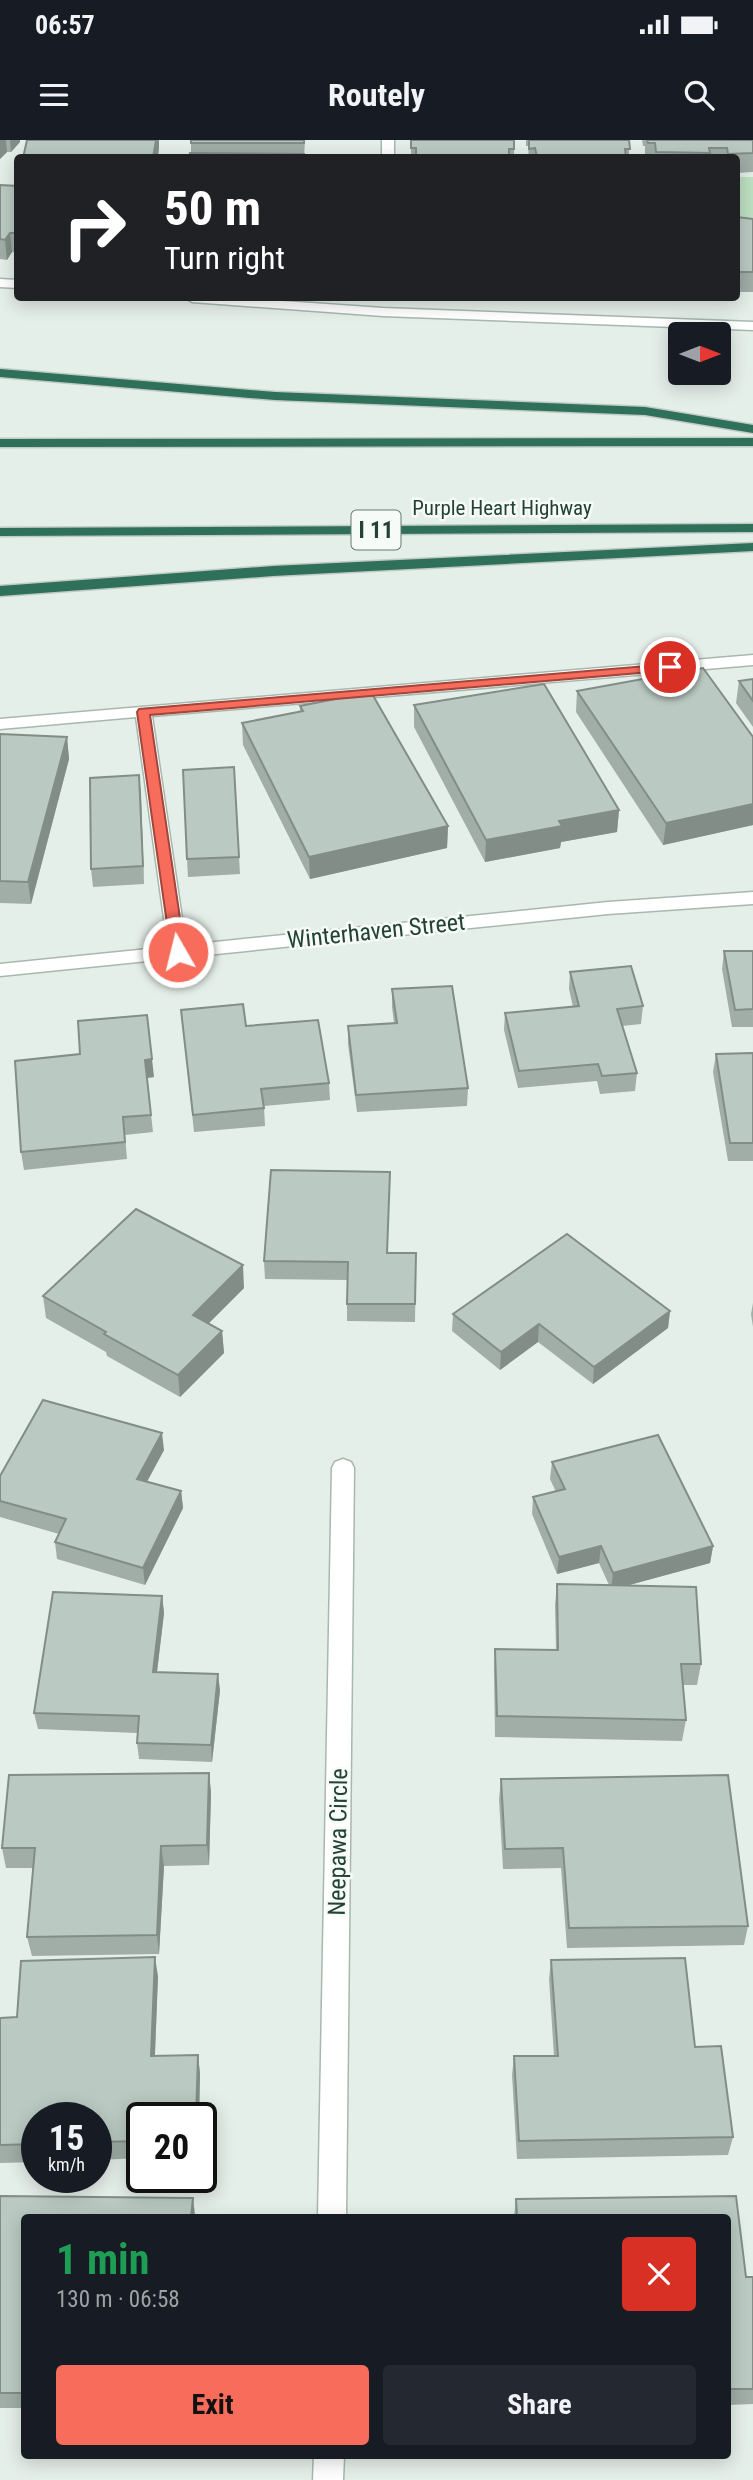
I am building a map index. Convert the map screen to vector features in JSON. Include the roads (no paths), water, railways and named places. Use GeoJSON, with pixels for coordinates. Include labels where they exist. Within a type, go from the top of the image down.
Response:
{"type":"FeatureCollection","features":[{"type":"Feature","properties":{"kind":"highway"},"geometry":{"type":"LineString","coordinates":[[0,373],[275,396],[645,411],[753,429]]}},
{"type":"Feature","properties":{"kind":"highway"},"geometry":{"type":"LineString","coordinates":[[0,443],[753,442]]}},
{"type":"Feature","properties":{"kind":"highway","name":"Purple Heart Highway"},"geometry":{"type":"LineString","coordinates":[[0,532],[753,528]]}},
{"type":"Feature","properties":{"kind":"highway"},"geometry":{"type":"LineString","coordinates":[[0,591],[312,568],[753,547]]}},
{"type":"Feature","properties":{"kind":"street"},"geometry":{"type":"LineString","coordinates":[[233,301],[383,312],[753,326]]}},
{"type":"Feature","properties":{"kind":"street"},"geometry":{"type":"LineString","coordinates":[[383,312],[384,301]]}},
{"type":"Feature","properties":{"kind":"street"},"geometry":{"type":"LineString","coordinates":[[0,724],[753,660]]}},
{"type":"Feature","properties":{"kind":"street"},"geometry":{"type":"LineString","coordinates":[[143,712],[178,952]]}},
{"type":"Feature","properties":{"kind":"street","name":"Winterhaven Street"},"geometry":{"type":"LineString","coordinates":[[0,970],[608,908],[753,898]]}},
{"type":"Feature","properties":{"kind":"street","name":"Neepawa Circle"},"geometry":{"type":"LineString","coordinates":[[332,2214],[343,1468]]}},
{"type":"Feature","properties":{"kind":"street"},"geometry":{"type":"LineString","coordinates":[[328,2480],[329,2459]]}}]}
